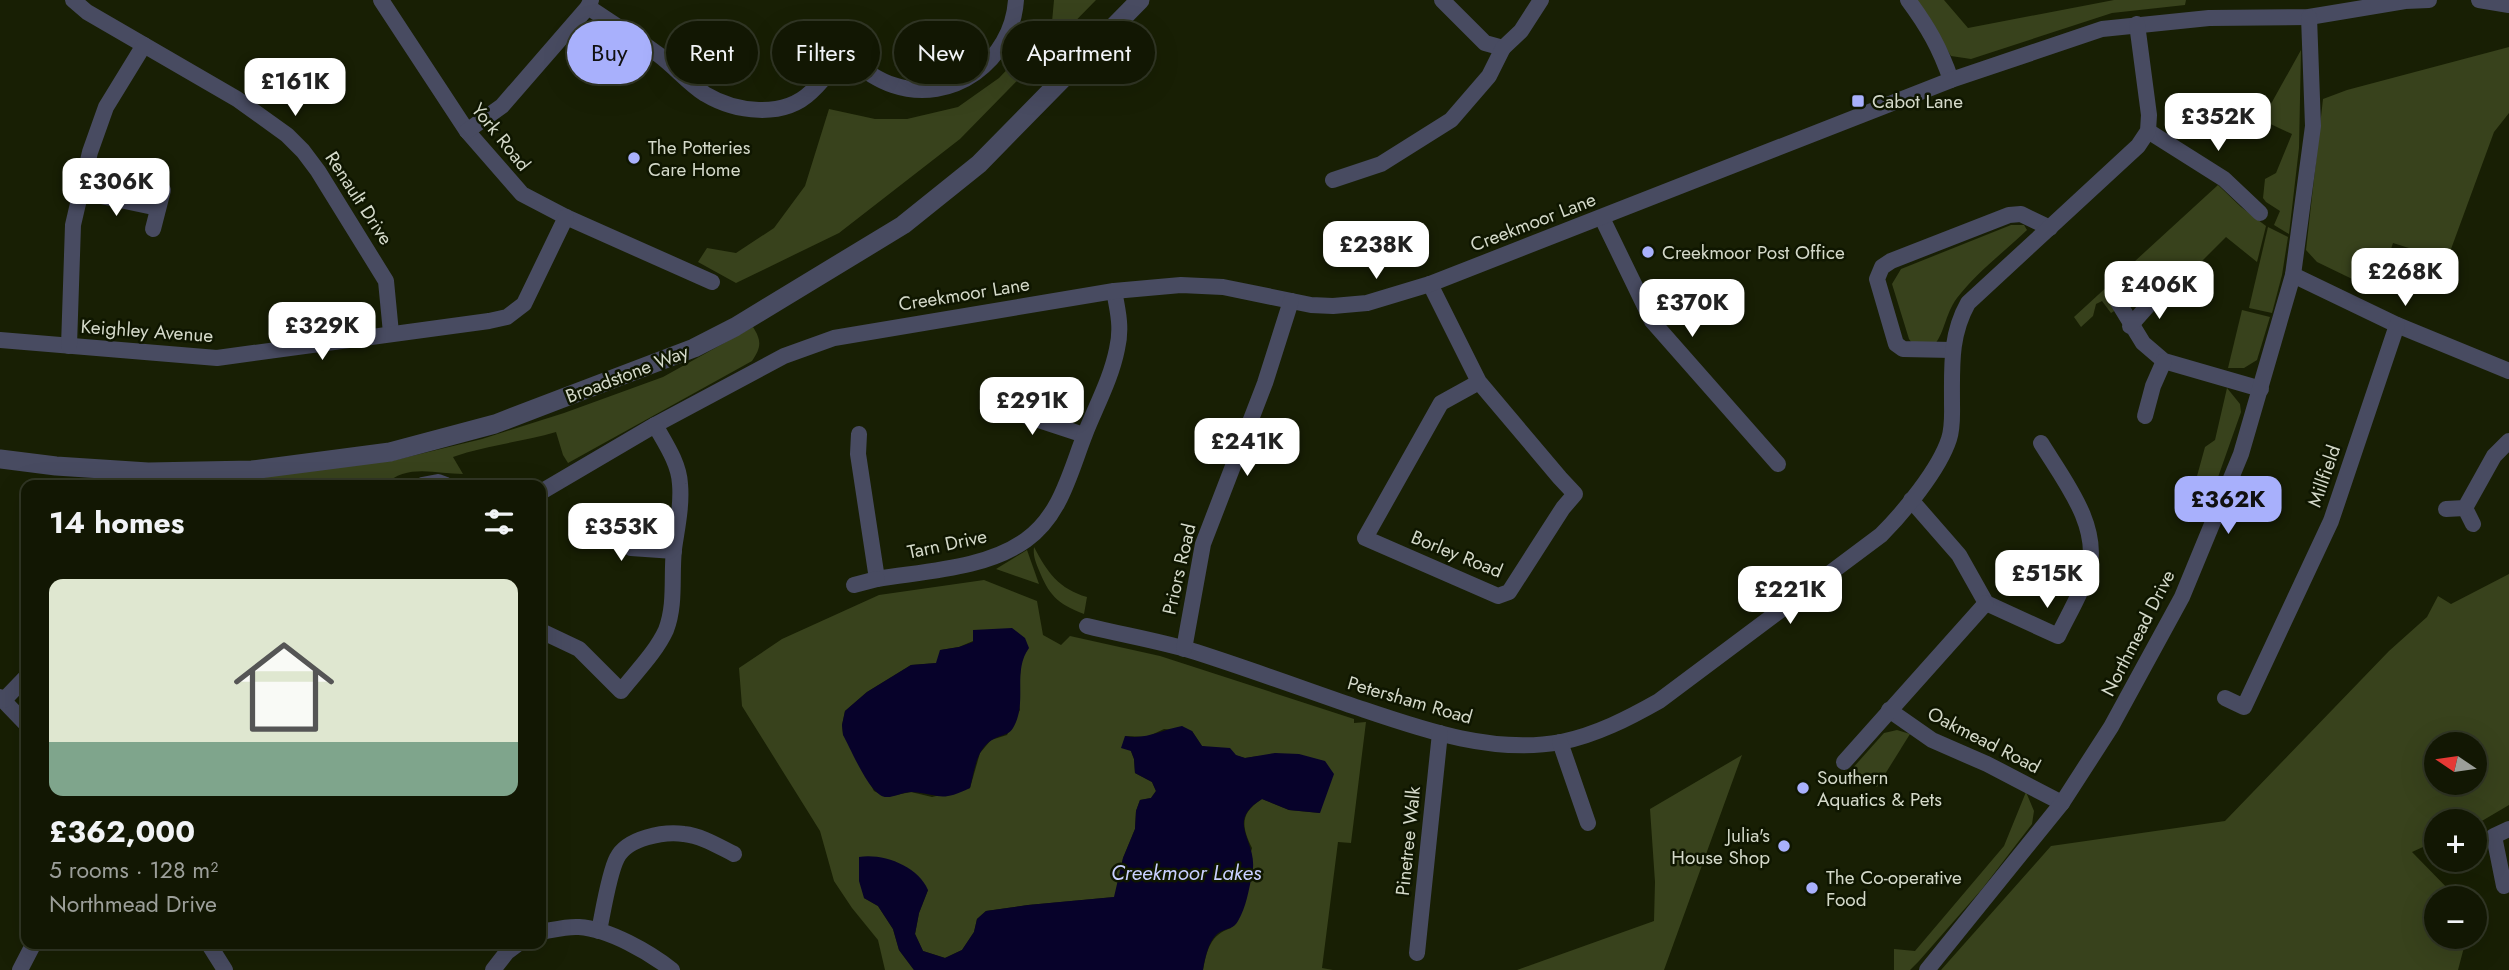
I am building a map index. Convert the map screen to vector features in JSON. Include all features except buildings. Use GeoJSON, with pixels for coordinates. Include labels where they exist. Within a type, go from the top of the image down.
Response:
{"type":"FeatureCollection","features":[{"type":"Feature","properties":{"kind":"street","name":"Renault Drive"},"geometry":{"type":"LineString","coordinates":[[73,0],[87,12],[259,114],[303,151],[386,281],[391,333]]}},
{"type":"Feature","properties":{"kind":"street","name":"York Road"},"geometry":{"type":"LineString","coordinates":[[381,0],[467,131],[522,194],[566,218],[712,282]]}},
{"type":"Feature","properties":{"kind":"street"},"geometry":{"type":"LineString","coordinates":[[880,79],[895,86],[921,90],[952,86],[967,80],[1001,47],[1014,19],[1016,0]]}},
{"type":"Feature","properties":{"kind":"street","name":"Broadstone Way"},"geometry":{"type":"LineString","coordinates":[[0,459],[148,472],[253,470],[377,454],[495,424],[682,353],[735,327],[903,225],[979,164],[1140,0]]}},
{"type":"Feature","properties":{"kind":"street"},"geometry":{"type":"LineString","coordinates":[[1442,0],[1485,43],[1503,48]]}},
{"type":"Feature","properties":{"kind":"street"},"geometry":{"type":"LineString","coordinates":[[1333,180],[1381,164],[1451,120],[1489,76],[1503,48],[1521,31],[1541,0]]}},
{"type":"Feature","properties":{"kind":"street"},"geometry":{"type":"LineString","coordinates":[[1908,0],[1941,51],[1951,80]]}},
{"type":"Feature","properties":{"kind":"street","name":"Creekmoor Lane"},"geometry":{"type":"LineString","coordinates":[[546,489],[655,425],[784,356],[834,338],[1114,291],[1181,285],[1223,288],[1333,306],[1367,303],[1430,284],[1951,80],[2102,29],[2209,18],[2309,17],[2405,1],[2429,0]]}},
{"type":"Feature","properties":{"kind":"street"},"geometry":{"type":"LineString","coordinates":[[2479,0],[2509,5]]}},
{"type":"Feature","properties":{"kind":"street"},"geometry":{"type":"LineString","coordinates":[[467,131],[502,106],[589,3],[661,57],[690,83],[722,103],[747,110],[775,109],[795,103],[817,84]]}},
{"type":"Feature","properties":{"kind":"street","name":"Northmead Drive"},"geometry":{"type":"LineString","coordinates":[[1927,970],[2062,803],[2129,698],[2182,597],[2241,454],[2293,275],[2313,126],[2309,17]]}},
{"type":"Feature","properties":{"kind":"street"},"geometry":{"type":"LineString","coordinates":[[2137,24],[2146,77],[2148,131],[2224,179],[2260,213]]}},
{"type":"Feature","properties":{"kind":"street"},"geometry":{"type":"LineString","coordinates":[[69,346],[73,225],[90,152],[106,107],[144,45]]}},
{"type":"Feature","properties":{"kind":"street","name":"Petersham Road"},"geometry":{"type":"LineString","coordinates":[[1087,626],[1184,649],[1440,733],[1480,742],[1560,742],[1634,716],[1659,701],[1881,535],[1898,518],[1932,471],[1949,440],[1952,421],[1952,350],[1957,326],[1968,303],[2138,146],[2148,131]]}},
{"type":"Feature","properties":{"kind":"street"},"geometry":{"type":"LineString","coordinates":[[153,229],[163,190]]}},
{"type":"Feature","properties":{"kind":"street"},"geometry":{"type":"LineString","coordinates":[[82,192],[158,208]]}},
{"type":"Feature","properties":{"kind":"street"},"geometry":{"type":"LineString","coordinates":[[1952,350],[1903,349],[1896,344],[1877,279],[1882,267],[1891,261],[2009,215],[2021,214],[2050,228]]}},
{"type":"Feature","properties":{"kind":"street","name":"Keighley Avenue"},"geometry":{"type":"LineString","coordinates":[[0,340],[217,358],[507,317],[524,304],[566,218]]}},
{"type":"Feature","properties":{"kind":"street"},"geometry":{"type":"LineString","coordinates":[[1602,218],[1652,321],[1778,464]]}},
{"type":"Feature","properties":{"kind":"street"},"geometry":{"type":"LineString","coordinates":[[2293,275],[2398,325],[2509,370]]}},
{"type":"Feature","properties":{"kind":"street","name":"Borley Road"},"geometry":{"type":"LineString","coordinates":[[1430,284],[1479,382],[1575,494],[1563,508],[1515,585],[1509,592],[1498,596],[1365,538],[1441,403],[1479,382]]}},
{"type":"Feature","properties":{"kind":"street","name":"Tarn Drive"},"geometry":{"type":"LineString","coordinates":[[854,585],[988,560],[1028,539],[1053,513],[1068,484],[1118,348],[1120,328],[1114,291]]}},
{"type":"Feature","properties":{"kind":"street"},"geometry":{"type":"LineString","coordinates":[[2130,326],[2160,292]]}},
{"type":"Feature","properties":{"kind":"street","name":"Priors Road"},"geometry":{"type":"LineString","coordinates":[[1184,649],[1203,544],[1265,383],[1291,301]]}},
{"type":"Feature","properties":{"kind":"street"},"geometry":{"type":"LineString","coordinates":[[2118,302],[2130,326],[2143,343],[2164,361],[2261,389]]}},
{"type":"Feature","properties":{"kind":"street","name":"Millfield"},"geometry":{"type":"LineString","coordinates":[[2225,698],[2244,707],[2253,672],[2331,521],[2398,325]]}},
{"type":"Feature","properties":{"kind":"street"},"geometry":{"type":"LineString","coordinates":[[2145,416],[2142,396],[2164,361]]}},
{"type":"Feature","properties":{"kind":"street"},"geometry":{"type":"LineString","coordinates":[[990,404],[1084,435]]}},
{"type":"Feature","properties":{"kind":"street"},"geometry":{"type":"LineString","coordinates":[[546,633],[579,649],[626,696],[658,644],[666,628],[673,593],[680,484],[676,466],[655,425]]}},
{"type":"Feature","properties":{"kind":"street"},"geometry":{"type":"LineString","coordinates":[[859,433],[858,454],[877,579]]}},
{"type":"Feature","properties":{"kind":"street"},"geometry":{"type":"LineString","coordinates":[[2465,508],[2494,456],[2509,441]]}},
{"type":"Feature","properties":{"kind":"street"},"geometry":{"type":"LineString","coordinates":[[1911,500],[1959,555],[1986,603],[2062,639],[2088,573],[2090,540],[2069,489],[2041,443]]}},
{"type":"Feature","properties":{"kind":"street"},"geometry":{"type":"LineString","coordinates":[[2446,509],[2465,508]]}},
{"type":"Feature","properties":{"kind":"street"},"geometry":{"type":"LineString","coordinates":[[2465,508],[2473,524]]}},
{"type":"Feature","properties":{"kind":"street"},"geometry":{"type":"LineString","coordinates":[[583,522],[631,548],[674,551]]}},
{"type":"Feature","properties":{"kind":"street","name":"Oakmead Road"},"geometry":{"type":"LineString","coordinates":[[1844,762],[1986,603]]}},
{"type":"Feature","properties":{"kind":"street"},"geometry":{"type":"LineString","coordinates":[[21,682],[2,699],[21,719]]}},
{"type":"Feature","properties":{"kind":"street","name":"Oakmead Road"},"geometry":{"type":"LineString","coordinates":[[1889,710],[1932,740],[1987,764],[2062,803]]}},
{"type":"Feature","properties":{"kind":"street","name":"Pinetree Walk"},"geometry":{"type":"LineString","coordinates":[[1417,953],[1440,733]]}},
{"type":"Feature","properties":{"kind":"street"},"geometry":{"type":"LineString","coordinates":[[1560,742],[1588,823]]}},
{"type":"Feature","properties":{"kind":"street"},"geometry":{"type":"LineString","coordinates":[[2504,886],[2494,836],[2509,829]]}},
{"type":"Feature","properties":{"kind":"street"},"geometry":{"type":"LineString","coordinates":[[599,931],[617,858],[629,843],[649,837],[683,834],[708,840],[734,854]]}},
{"type":"Feature","properties":{"kind":"street"},"geometry":{"type":"LineString","coordinates":[[546,931],[578,926],[599,931],[652,954],[672,970]]}},
{"type":"Feature","properties":{"kind":"street"},"geometry":{"type":"LineString","coordinates":[[29,967],[33,949]]}},
{"type":"Feature","properties":{"kind":"street"},"geometry":{"type":"LineString","coordinates":[[212,949],[225,970]]}},
{"type":"Feature","properties":{"kind":"street"},"geometry":{"type":"LineString","coordinates":[[493,970],[511,949]]}},
{"type":"Feature","properties":{"kind":"green space"},"geometry":{"type":"Polygon","coordinates":[[[1054,0],[1096,0],[1075,21],[1052,21],[1054,0]]]}},
{"type":"Feature","properties":{"kind":"green space"},"geometry":{"type":"Polygon","coordinates":[[[1917,0],[1944,0],[1968,28],[2114,0],[2186,0],[2185,5],[2112,13],[1971,59],[1951,56],[1917,0]]]}},
{"type":"Feature","properties":{"kind":"green space"},"geometry":{"type":"Polygon","coordinates":[[[2509,47],[2509,113],[2494,132],[2447,260],[2393,243],[2377,291],[2317,262],[2306,250],[2323,99],[2347,90],[2509,47]]]}},
{"type":"Feature","properties":{"kind":"green space"},"geometry":{"type":"Polygon","coordinates":[[[2301,50],[2299,148],[2289,234],[2274,225],[2280,211],[2263,198],[2265,179],[2276,173],[2292,134],[2262,120],[2301,50]]]}},
{"type":"Feature","properties":{"kind":"green space"},"geometry":{"type":"Polygon","coordinates":[[[1002,75],[1002,84],[1014,84],[960,139],[839,233],[736,283],[698,262],[707,248],[736,253],[774,228],[805,186],[829,109],[875,119],[907,119],[958,107],[1002,75]]]}},
{"type":"Feature","properties":{"kind":"green space"},"geometry":{"type":"Polygon","coordinates":[[[2218,185],[2266,226],[2257,262],[2226,237],[2179,284],[2165,271],[2151,285],[2156,291],[2140,304],[2135,303],[2126,287],[2110,295],[2116,310],[2111,313],[2102,301],[2096,304],[2093,316],[2081,327],[2074,317],[2218,185]]]}},
{"type":"Feature","properties":{"kind":"green space"},"geometry":{"type":"Polygon","coordinates":[[[2011,225],[2024,225],[2027,230],[1981,271],[1957,298],[1937,342],[1933,346],[1912,343],[1892,284],[1901,269],[2011,225]]]}},
{"type":"Feature","properties":{"kind":"green space"},"geometry":{"type":"Polygon","coordinates":[[[2268,227],[2288,237],[2272,313],[2249,308],[2268,227]]]}},
{"type":"Feature","properties":{"kind":"green space"},"geometry":{"type":"Polygon","coordinates":[[[2242,310],[2270,317],[2257,360],[2244,368],[2228,368],[2242,310]]]}},
{"type":"Feature","properties":{"kind":"green space"},"geometry":{"type":"Polygon","coordinates":[[[753,327],[758,336],[759,344],[752,361],[568,463],[556,432],[453,457],[463,474],[412,472],[391,480],[230,480],[391,461],[482,439],[663,377],[753,327]]]}},
{"type":"Feature","properties":{"kind":"green space"},"geometry":{"type":"Polygon","coordinates":[[[2227,388],[2240,404],[2241,412],[2211,497],[2194,487],[2205,447],[2215,440],[2227,388]]]}},
{"type":"Feature","properties":{"kind":"green space"},"geometry":{"type":"Polygon","coordinates":[[[1034,547],[1061,584],[1087,597],[1084,614],[1060,602],[1050,592],[1036,562],[1034,547]]]}},
{"type":"Feature","properties":{"kind":"green space"},"geometry":{"type":"Polygon","coordinates":[[[1027,550],[1039,584],[996,569],[1027,550]]]}},
{"type":"Feature","properties":{"kind":"green space"},"geometry":{"type":"Polygon","coordinates":[[[2509,574],[2509,805],[2487,818],[2487,809],[2424,809],[2424,846],[2412,852],[2424,864],[2424,872],[2432,872],[2445,886],[2424,886],[2424,949],[2464,949],[2458,970],[1941,970],[2051,846],[2225,821],[2389,651],[2427,617],[2438,596],[2451,604],[2509,574]]]}},
{"type":"Feature","properties":{"kind":"green space"},"geometry":{"type":"Polygon","coordinates":[[[984,580],[1037,601],[1043,635],[1061,645],[1070,636],[1160,656],[1354,719],[1354,723],[1366,722],[1351,843],[1338,842],[1322,968],[1333,970],[1203,970],[1214,939],[1231,928],[1252,848],[1245,827],[1246,815],[1250,809],[1262,799],[1289,810],[1320,813],[1259,756],[1245,758],[1202,746],[1192,731],[1164,729],[1147,737],[1125,736],[1134,759],[1135,773],[1152,782],[1156,791],[1151,798],[1140,800],[1135,829],[1123,858],[1115,897],[986,911],[977,919],[974,932],[962,950],[945,958],[923,951],[915,934],[919,913],[928,890],[864,898],[878,906],[893,929],[899,950],[914,970],[885,970],[878,940],[834,881],[820,831],[742,706],[739,668],[782,639],[879,595],[984,580]],[[973,641],[941,650],[937,663],[911,665],[867,692],[845,711],[843,734],[874,791],[886,797],[911,792],[932,797],[970,788],[980,753],[991,740],[1007,735],[1020,710],[1018,694],[1022,657],[973,641]]]}},
{"type":"Feature","properties":{"kind":"green space"},"geometry":{"type":"Polygon","coordinates":[[[1897,730],[1910,734],[1877,787],[1851,770],[1884,733],[1897,730]]]}},
{"type":"Feature","properties":{"kind":"green space"},"geometry":{"type":"Polygon","coordinates":[[[1742,755],[1664,970],[1517,970],[1654,921],[1655,882],[1650,809],[1742,755]]]}},
{"type":"Feature","properties":{"kind":"green space"},"geometry":{"type":"Polygon","coordinates":[[[2026,792],[2034,811],[2032,824],[1982,889],[1919,961],[1910,970],[1894,970],[1894,949],[1915,951],[2004,846],[2026,792]]]}},
{"type":"Feature","properties":{"kind":"water"},"geometry":{"type":"Polygon","coordinates":[[[1012,628],[1025,638],[1029,648],[1020,675],[1019,713],[1011,730],[982,749],[970,788],[946,796],[912,792],[888,797],[879,794],[867,780],[843,735],[845,711],[867,692],[911,665],[936,663],[940,650],[973,642],[973,630],[1012,628]]]}},
{"type":"Feature","properties":{"kind":"water","name":"Creekmoor Lakes"},"geometry":{"type":"Polygon","coordinates":[[[1182,726],[1192,731],[1202,746],[1230,748],[1236,755],[1245,758],[1275,753],[1299,754],[1325,761],[1334,774],[1320,813],[1289,810],[1262,799],[1245,816],[1245,833],[1253,863],[1245,904],[1236,924],[1213,939],[1203,970],[914,970],[899,950],[893,929],[878,906],[864,898],[859,881],[859,857],[889,859],[908,868],[923,882],[928,890],[919,913],[915,934],[923,951],[945,958],[962,950],[974,932],[977,919],[986,911],[1114,897],[1123,858],[1135,829],[1140,800],[1151,798],[1156,791],[1152,782],[1135,773],[1131,751],[1121,748],[1125,736],[1147,736],[1182,726]]]}},
{"type":"Feature","properties":{"kind":"place","name":"Cabot Lane"},"geometry":{"type":"Point","coordinates":[1858,101]}},
{"type":"Feature","properties":{"kind":"place","name":"The Potteries Care Home"},"geometry":{"type":"Point","coordinates":[634,158]}},
{"type":"Feature","properties":{"kind":"place","name":"Creekmoor Post Office"},"geometry":{"type":"Point","coordinates":[1648,252]}},
{"type":"Feature","properties":{"kind":"place","name":"Southern Aquatics & Pets"},"geometry":{"type":"Point","coordinates":[1803,788]}},
{"type":"Feature","properties":{"kind":"place","name":"Julia's House Shop"},"geometry":{"type":"Point","coordinates":[1784,846]}},
{"type":"Feature","properties":{"kind":"place","name":"The Co-operative Food"},"geometry":{"type":"Point","coordinates":[1812,888]}}]}
